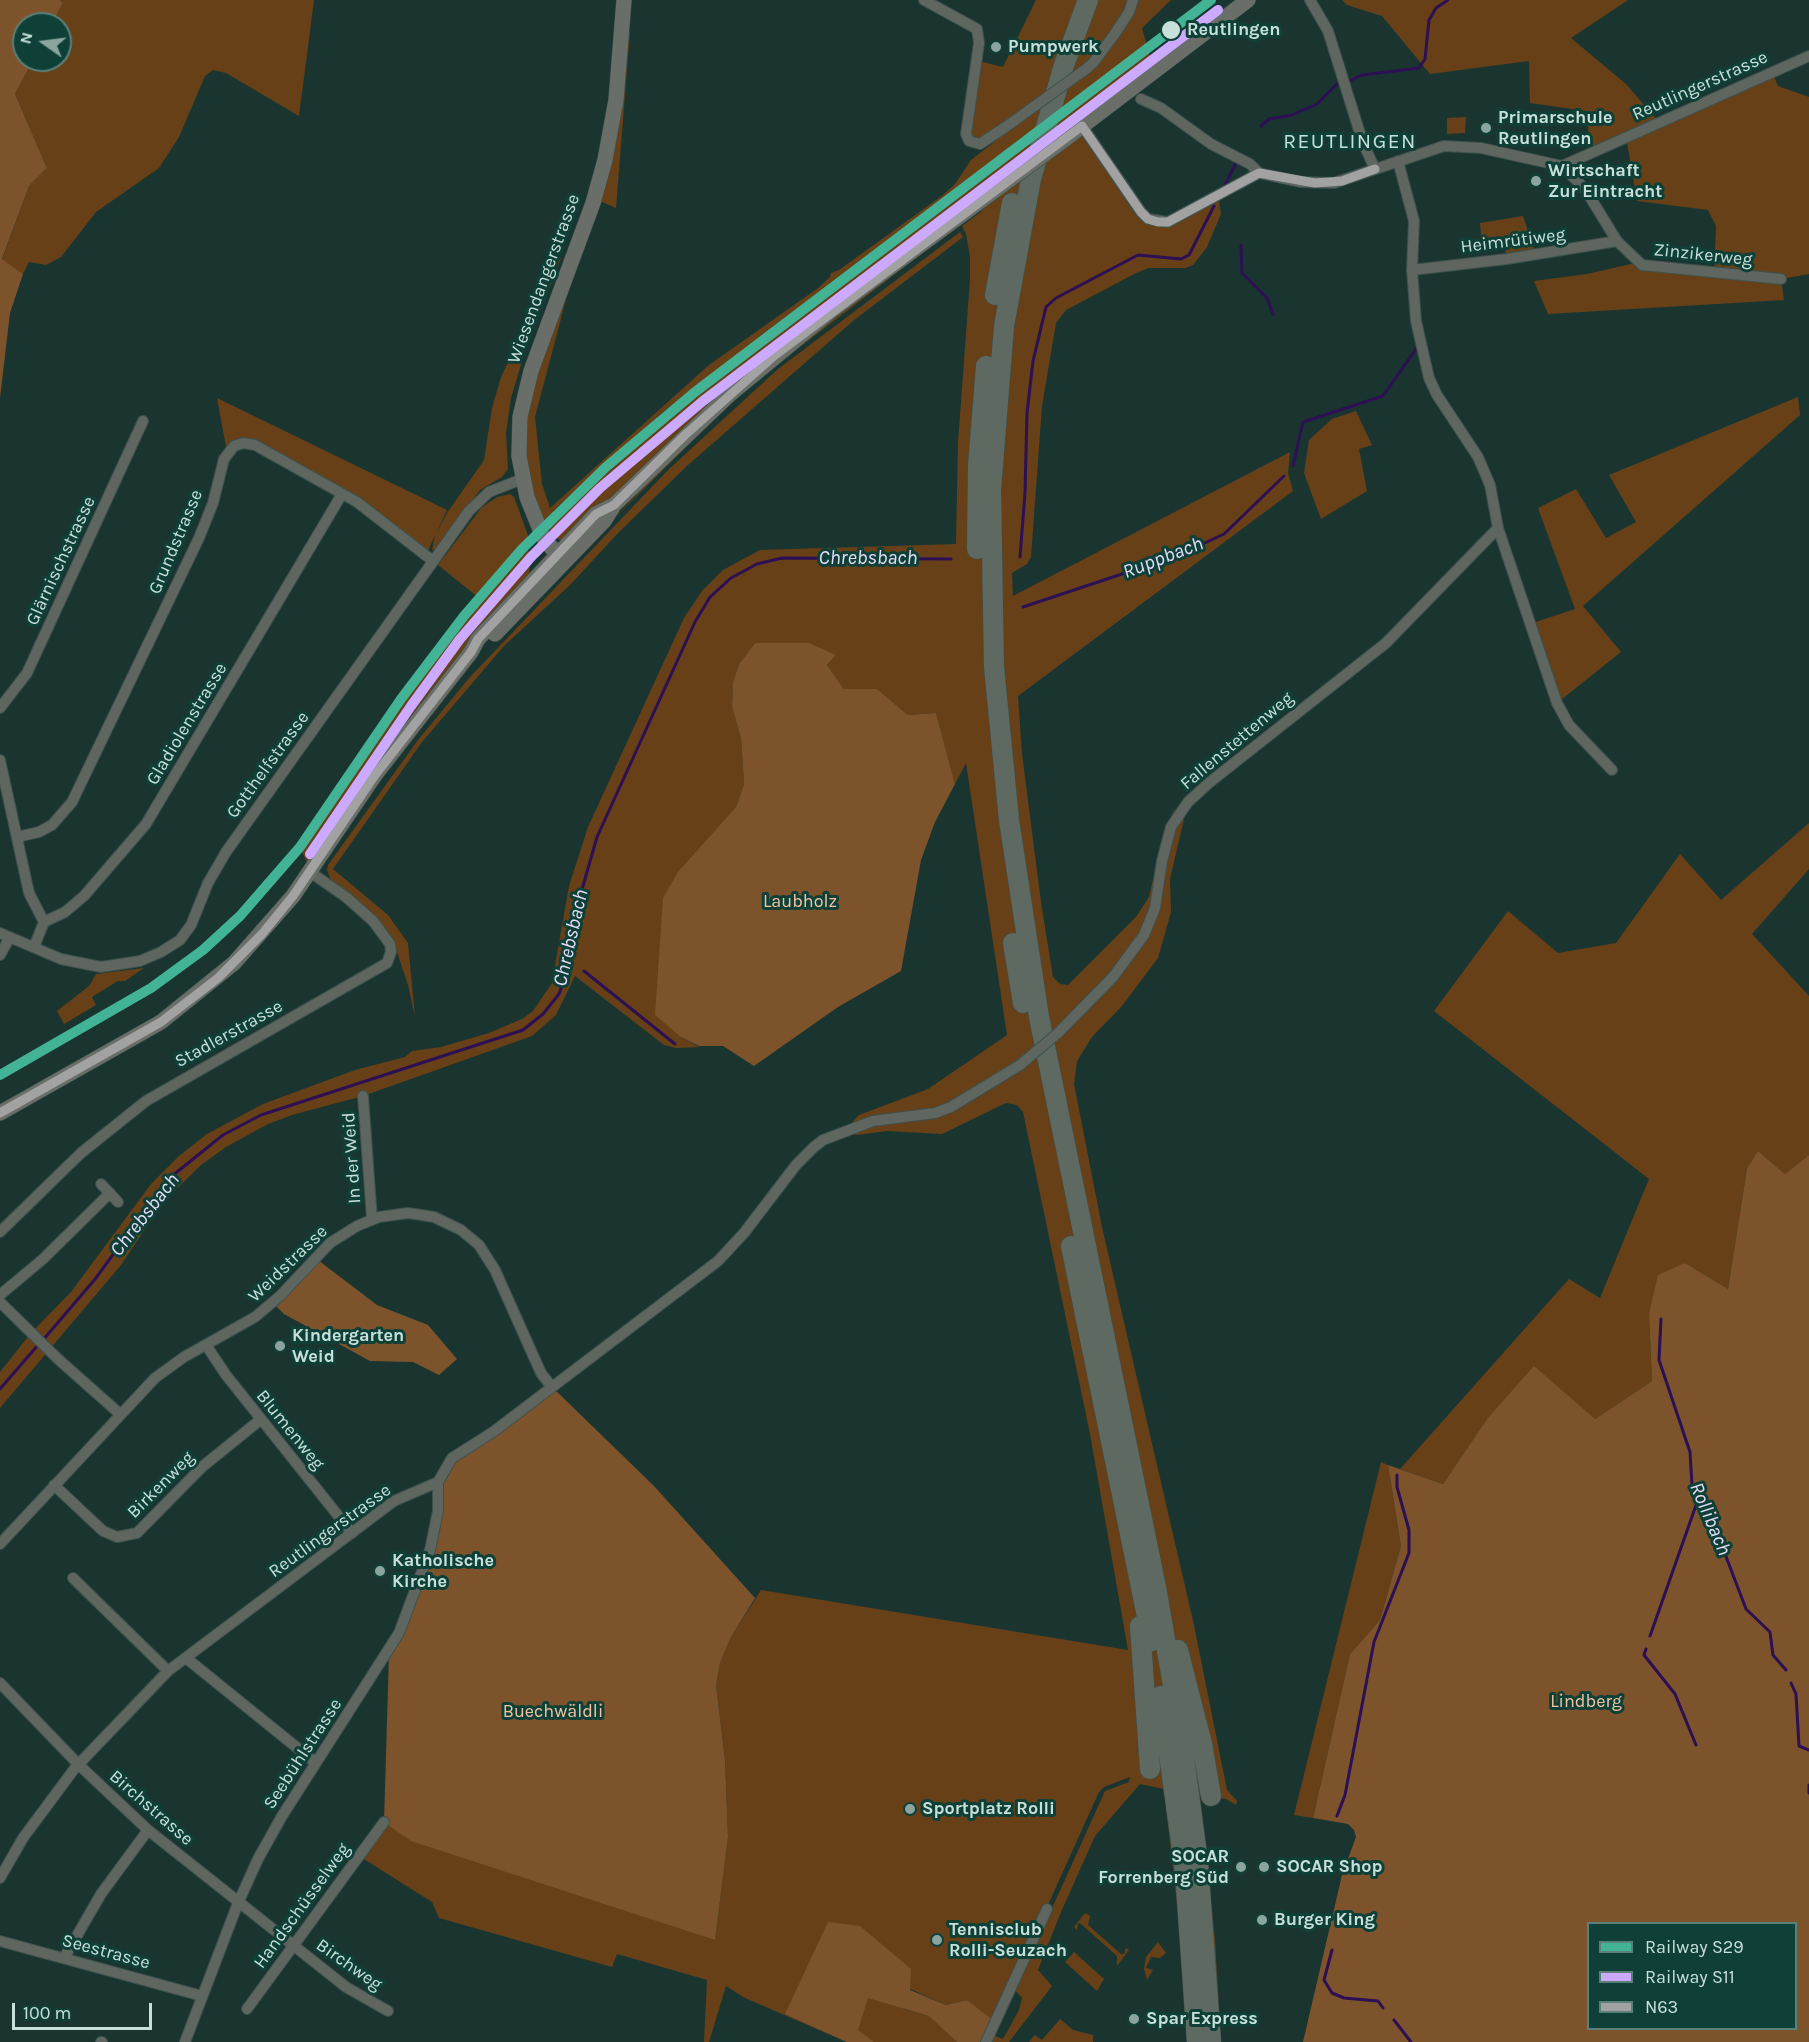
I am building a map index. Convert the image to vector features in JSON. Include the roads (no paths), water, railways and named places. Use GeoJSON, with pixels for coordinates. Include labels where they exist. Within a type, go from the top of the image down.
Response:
{"type":"FeatureCollection","features":[{"type":"Feature","properties":{"kind":"highway"},"geometry":{"type":"LineString","coordinates":[[1074,0],[1052,61],[1022,161],[1003,248],[991,321],[978,466],[979,644],[990,776],[1018,975],[1052,1155],[1137,1564],[1165,1720],[1182,1842],[1197,2042]]}},
{"type":"Feature","properties":{"kind":"highway"},"geometry":{"type":"LineString","coordinates":[[1088,0],[1064,65],[1042,138],[1024,210],[1009,294],[993,444],[992,619],[1004,780],[1035,994],[1066,1157],[1156,1587],[1191,1808],[1205,1943],[1211,2042]]}},
{"type":"Feature","properties":{"kind":"highway"},"geometry":{"type":"LineString","coordinates":[[1137,1564],[1137,1599],[1146,1693],[1150,1769]]}},
{"type":"Feature","properties":{"kind":"highway"},"geometry":{"type":"LineString","coordinates":[[1156,1587],[1183,1666],[1202,1744],[1211,1796]]}},
{"type":"Feature","properties":{"kind":"main road","name":"Wiesendangerstrasse"},"geometry":{"type":"LineString","coordinates":[[560,558],[537,526],[522,479],[519,435],[524,393],[601,174],[616,100],[624,0]]}},
{"type":"Feature","properties":{"kind":"main road"},"geometry":{"type":"LineString","coordinates":[[0,1113],[135,1038],[194,998],[262,934],[310,872],[375,774],[471,652],[484,645],[560,558],[604,521],[614,505],[694,427],[774,356],[1248,0]]}},
{"type":"Feature","properties":{"kind":"street"},"geometry":{"type":"LineString","coordinates":[[924,0],[977,29],[979,43],[966,134],[974,145],[986,141],[1093,63],[1114,35],[1133,0]]}},
{"type":"Feature","properties":{"kind":"street"},"geometry":{"type":"LineString","coordinates":[[1310,0],[1328,32],[1363,143],[1375,169]]}},
{"type":"Feature","properties":{"kind":"street","name":"Reutlingerstrasse"},"geometry":{"type":"LineString","coordinates":[[1563,165],[1809,56]]}},
{"type":"Feature","properties":{"kind":"street"},"geometry":{"type":"LineString","coordinates":[[1141,99],[1161,108],[1211,144],[1250,164],[1259,173],[1315,183],[1342,181],[1444,146],[1456,145],[1563,165]]}},
{"type":"Feature","properties":{"kind":"street"},"geometry":{"type":"LineString","coordinates":[[1082,126],[1141,212],[1148,219],[1158,222],[1168,222],[1259,173]]}},
{"type":"Feature","properties":{"kind":"street"},"geometry":{"type":"LineString","coordinates":[[1398,161],[1415,230],[1412,270],[1416,321],[1429,378],[1437,395],[1478,457],[1490,485],[1498,528],[1557,703],[1569,725],[1612,770]]}},
{"type":"Feature","properties":{"kind":"street","name":"Zinzikerweg"},"geometry":{"type":"LineString","coordinates":[[1563,165],[1586,189],[1617,241],[1642,265],[1781,279]]}},
{"type":"Feature","properties":{"kind":"street","name":"Heimrütiweg"},"geometry":{"type":"LineString","coordinates":[[1412,270],[1507,259],[1617,241]]}},
{"type":"Feature","properties":{"kind":"street","name":"Glärnischstrasse"},"geometry":{"type":"LineString","coordinates":[[0,708],[19,686],[31,665],[143,421]]}},
{"type":"Feature","properties":{"kind":"street","name":"Grundstrasse"},"geometry":{"type":"LineString","coordinates":[[17,837],[48,827],[60,818],[72,802],[200,538],[213,503],[224,459],[230,449],[243,443],[255,445],[378,516],[433,561]]}},
{"type":"Feature","properties":{"kind":"street","name":"Gotthelfstrasse"},"geometry":{"type":"LineString","coordinates":[[5,935],[77,963],[107,967],[148,958],[180,940],[191,925],[208,883],[226,852],[433,561],[481,498],[501,485],[522,479]]}},
{"type":"Feature","properties":{"kind":"street","name":"Gladiolenstrasse"},"geometry":{"type":"LineString","coordinates":[[44,922],[65,912],[84,896],[146,824],[342,494]]}},
{"type":"Feature","properties":{"kind":"street","name":"Fallenstettenweg"},"geometry":{"type":"LineString","coordinates":[[551,1386],[665,1303],[718,1261],[744,1233],[795,1165],[824,1140],[873,1121],[917,1117],[943,1110],[1020,1065],[1058,1033],[1113,977],[1144,935],[1155,908],[1162,861],[1171,828],[1188,802],[1210,782],[1386,643],[1498,528]]}},
{"type":"Feature","properties":{"kind":"street"},"geometry":{"type":"LineString","coordinates":[[0,760],[29,893],[44,922],[34,947]]}},
{"type":"Feature","properties":{"kind":"street","name":"Stadlerstrasse"},"geometry":{"type":"LineString","coordinates":[[0,1232],[89,1146],[146,1101],[387,963],[391,952],[390,944],[373,921],[346,897],[310,872]]}},
{"type":"Feature","properties":{"kind":"street"},"geometry":{"type":"LineString","coordinates":[[0,955],[5,935]]}},
{"type":"Feature","properties":{"kind":"street","name":"In der Weid"},"geometry":{"type":"LineString","coordinates":[[363,1096],[372,1219]]}},
{"type":"Feature","properties":{"kind":"street"},"geometry":{"type":"LineString","coordinates":[[101,1184],[118,1203]]}},
{"type":"Feature","properties":{"kind":"street"},"geometry":{"type":"LineString","coordinates":[[0,1295],[43,1259],[110,1193]]}},
{"type":"Feature","properties":{"kind":"street","name":"Weidstrasse"},"geometry":{"type":"LineString","coordinates":[[0,1544],[155,1378],[255,1317],[280,1296],[318,1253],[343,1234],[372,1219],[396,1214],[423,1215],[452,1224],[476,1242],[492,1264],[541,1373],[551,1386]]}},
{"type":"Feature","properties":{"kind":"street"},"geometry":{"type":"LineString","coordinates":[[0,1302],[120,1414]]}},
{"type":"Feature","properties":{"kind":"street","name":"Blumenweg"},"geometry":{"type":"LineString","coordinates":[[206,1345],[260,1420],[352,1533]]}},
{"type":"Feature","properties":{"kind":"street"},"geometry":{"type":"LineString","coordinates":[[438,1482],[452,1458],[493,1432],[551,1386]]}},
{"type":"Feature","properties":{"kind":"street","name":"Birkenweg"},"geometry":{"type":"LineString","coordinates":[[54,1485],[103,1531],[117,1537],[137,1533],[202,1467],[260,1420]]}},
{"type":"Feature","properties":{"kind":"street","name":"Reutlingerstrasse"},"geometry":{"type":"LineString","coordinates":[[0,1878],[23,1838],[79,1765],[168,1671],[394,1501],[438,1482]]}},
{"type":"Feature","properties":{"kind":"street","name":"Seebühlstrasse"},"geometry":{"type":"LineString","coordinates":[[185,2042],[238,1903],[258,1859],[316,1763],[389,1653],[404,1621],[430,1550],[438,1511],[438,1482]]}},
{"type":"Feature","properties":{"kind":"street"},"geometry":{"type":"LineString","coordinates":[[73,1578],[168,1671]]}},
{"type":"Feature","properties":{"kind":"street"},"geometry":{"type":"LineString","coordinates":[[186,1658],[316,1763]]}},
{"type":"Feature","properties":{"kind":"street","name":"Birchstrasse"},"geometry":{"type":"LineString","coordinates":[[0,1683],[79,1765],[148,1830],[293,1945]]}},
{"type":"Feature","properties":{"kind":"street","name":"Handschüsselweg"},"geometry":{"type":"LineString","coordinates":[[247,2009],[384,1822]]}},
{"type":"Feature","properties":{"kind":"street"},"geometry":{"type":"LineString","coordinates":[[64,1958],[95,1904],[148,1830]]}},
{"type":"Feature","properties":{"kind":"street"},"geometry":{"type":"LineString","coordinates":[[987,2042],[1047,1909]]}},
{"type":"Feature","properties":{"kind":"street","name":"Seestrasse"},"geometry":{"type":"LineString","coordinates":[[0,1941],[202,1996]]}},
{"type":"Feature","properties":{"kind":"street","name":"Birchweg"},"geometry":{"type":"LineString","coordinates":[[293,1945],[346,1987],[388,2011]]}},
{"type":"Feature","properties":{"kind":"waterway","name":"Chrebsbach"},"geometry":{"type":"LineString","coordinates":[[1349,81],[1362,75],[1419,68],[1425,59],[1429,20],[1436,8],[1448,0]]}},
{"type":"Feature","properties":{"kind":"waterway","name":"Chrebsbach"},"geometry":{"type":"LineString","coordinates":[[1261,126],[1269,119],[1292,115],[1317,104],[1337,84]]}},
{"type":"Feature","properties":{"kind":"waterway","name":"Chrebsbach"},"geometry":{"type":"LineString","coordinates":[[1225,185],[1237,161]]}},
{"type":"Feature","properties":{"kind":"waterway","name":"Chrebsbach"},"geometry":{"type":"LineString","coordinates":[[1020,557],[1025,493],[1027,413],[1033,361],[1046,307],[1056,298],[1138,255],[1181,259],[1189,255],[1214,206]]}},
{"type":"Feature","properties":{"kind":"waterway"},"geometry":{"type":"LineString","coordinates":[[1241,245],[1242,273],[1267,298],[1273,314]]}},
{"type":"Feature","properties":{"kind":"waterway","name":"Ruppbach"},"geometry":{"type":"LineString","coordinates":[[1293,466],[1303,422],[1383,396],[1416,349]]}},
{"type":"Feature","properties":{"kind":"waterway","name":"Ruppbach"},"geometry":{"type":"LineString","coordinates":[[1023,607],[1179,555],[1224,534],[1284,476]]}},
{"type":"Feature","properties":{"kind":"waterway","name":"Chrebsbach"},"geometry":{"type":"LineString","coordinates":[[43,1340],[96,1278],[167,1180],[223,1135],[261,1115],[523,1030],[543,1014],[559,994],[568,970],[579,900],[597,837],[695,622],[710,597],[731,578],[757,564],[782,558],[951,559]]}},
{"type":"Feature","properties":{"kind":"waterway"},"geometry":{"type":"LineString","coordinates":[[584,971],[675,1044]]}},
{"type":"Feature","properties":{"kind":"waterway","name":"Rollibach"},"geometry":{"type":"LineString","coordinates":[[1661,1319],[1659,1360],[1690,1452],[1692,1485],[1701,1491],[1746,1609],[1770,1632],[1773,1655],[1786,1670]]}},
{"type":"Feature","properties":{"kind":"waterway","name":"Chrebsbach"},"geometry":{"type":"LineString","coordinates":[[0,1389],[38,1345]]}},
{"type":"Feature","properties":{"kind":"waterway"},"geometry":{"type":"LineString","coordinates":[[1337,1816],[1345,1795],[1374,1642],[1409,1553],[1409,1530],[1397,1487],[1397,1475]]}},
{"type":"Feature","properties":{"kind":"waterway"},"geometry":{"type":"LineString","coordinates":[[1650,1636],[1701,1491]]}},
{"type":"Feature","properties":{"kind":"waterway"},"geometry":{"type":"LineString","coordinates":[[1646,1649],[1644,1655],[1675,1694],[1696,1745]]}},
{"type":"Feature","properties":{"kind":"waterway","name":"Rollibach"},"geometry":{"type":"LineString","coordinates":[[1791,1683],[1796,1694],[1799,1746],[1809,1750]]}},
{"type":"Feature","properties":{"kind":"waterway","name":"Rollibach"},"geometry":{"type":"LineString","coordinates":[[1809,1785],[1809,1793]]}},
{"type":"Feature","properties":{"kind":"waterway"},"geometry":{"type":"LineString","coordinates":[[1332,1950],[1324,1980],[1332,1993],[1344,1998],[1378,2001],[1383,2008]]}},
{"type":"Feature","properties":{"kind":"waterway"},"geometry":{"type":"LineString","coordinates":[[1394,2020],[1411,2042]]}},
{"type":"Feature","properties":{"kind":"rail line","name":"S29"},"geometry":{"type":"LineString","coordinates":[[0,1075],[151,988],[203,950],[240,916],[300,847],[401,699],[464,616],[522,549],[606,467],[695,392],[1211,0]]}},
{"type":"Feature","properties":{"kind":"rail line","name":"S11"},"geometry":{"type":"LineString","coordinates":[[310,854],[411,706],[460,639],[531,557],[600,488],[703,401],[1218,10]]}},
{"type":"Feature","properties":{"kind":"place","name":"Reutlingen"},"geometry":{"type":"Point","coordinates":[1171,30]}},
{"type":"Feature","properties":{"kind":"place","name":"Pumpwerk"},"geometry":{"type":"Point","coordinates":[996,47]}},
{"type":"Feature","properties":{"kind":"place","name":"Primarschule Reutlingen"},"geometry":{"type":"Point","coordinates":[1486,128]}},
{"type":"Feature","properties":{"kind":"place","name":"Wirtschaft Zur Eintracht"},"geometry":{"type":"Point","coordinates":[1536,181]}},
{"type":"Feature","properties":{"kind":"place","name":"Kindergarten Weid"},"geometry":{"type":"Point","coordinates":[280,1346]}},
{"type":"Feature","properties":{"kind":"place","name":"Katholische Kirche"},"geometry":{"type":"Point","coordinates":[380,1571]}},
{"type":"Feature","properties":{"kind":"place","name":"Sportplatz Rolli"},"geometry":{"type":"Point","coordinates":[910,1809]}},
{"type":"Feature","properties":{"kind":"place","name":"SOCAR Forrenberg Süd"},"geometry":{"type":"Point","coordinates":[1241,1867]}},
{"type":"Feature","properties":{"kind":"place","name":"SOCAR Shop"},"geometry":{"type":"Point","coordinates":[1264,1867]}},
{"type":"Feature","properties":{"kind":"place","name":"Burger King"},"geometry":{"type":"Point","coordinates":[1262,1920]}},
{"type":"Feature","properties":{"kind":"place","name":"Tennisclub Rolli-Seuzach"},"geometry":{"type":"Point","coordinates":[937,1940]}},
{"type":"Feature","properties":{"kind":"place","name":"Spar Express"},"geometry":{"type":"Point","coordinates":[1134,2019]}},
{"type":"Feature","properties":{"kind":"district","name":"REUTLINGEN"},"geometry":{"type":"Point","coordinates":[1350,142]}},
{"type":"Feature","properties":{"kind":"park label","name":"Laubholz"},"geometry":{"type":"Point","coordinates":[800,902]}},
{"type":"Feature","properties":{"kind":"park label","name":"Lindberg"},"geometry":{"type":"Point","coordinates":[1586,1702]}},
{"type":"Feature","properties":{"kind":"park label","name":"Buechwäldli"},"geometry":{"type":"Point","coordinates":[553,1712]}}]}
